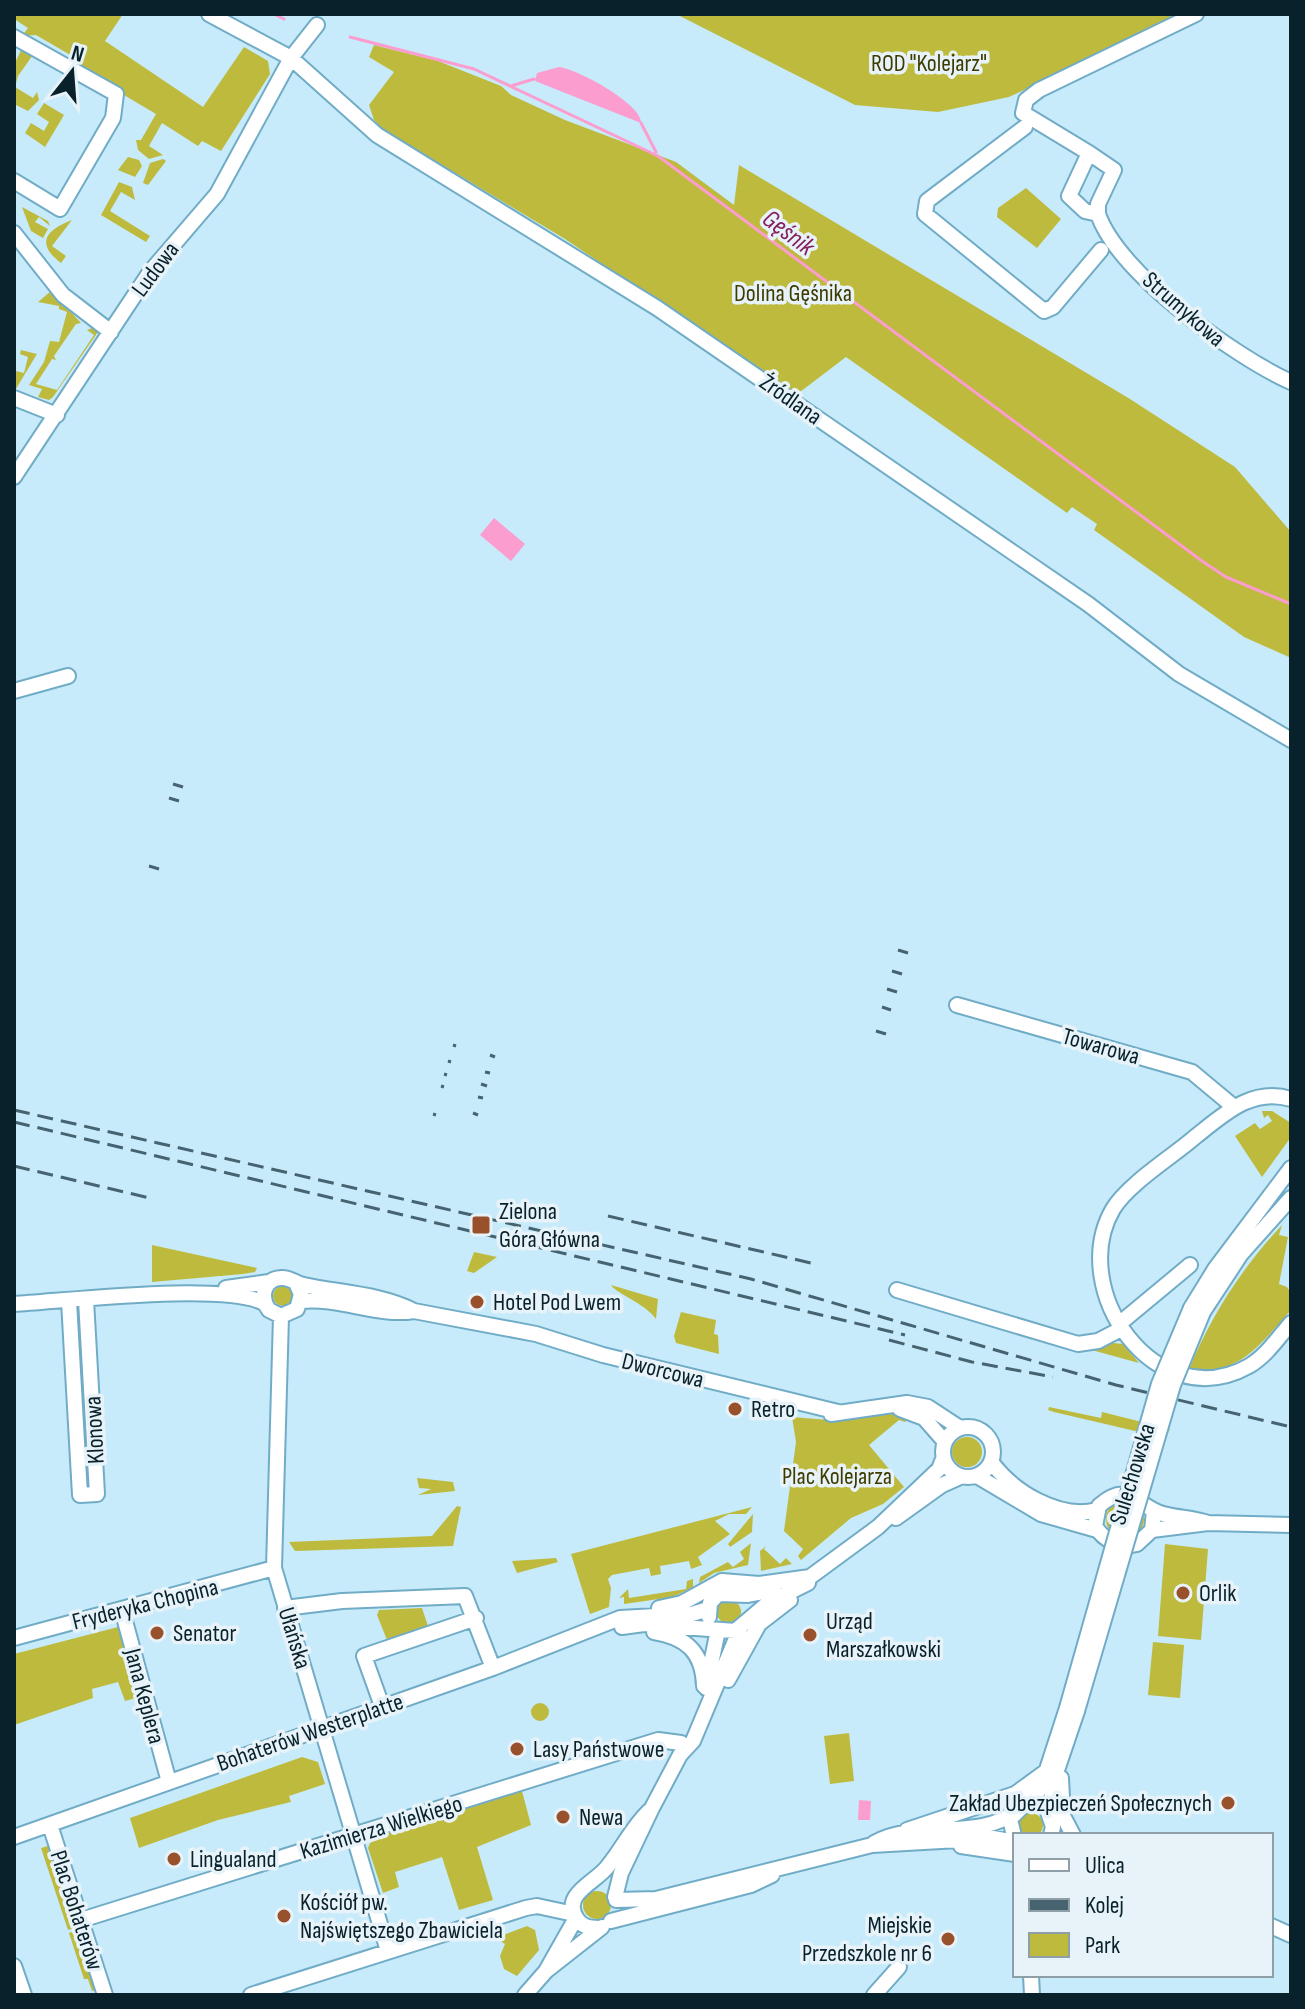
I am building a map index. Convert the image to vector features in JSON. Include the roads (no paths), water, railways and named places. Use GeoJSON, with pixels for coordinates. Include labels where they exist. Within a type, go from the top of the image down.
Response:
{"type":"FeatureCollection","features":[{"type":"Feature","properties":{"kind":"street","name":"Źródlana"},"geometry":{"type":"LineString","coordinates":[[209,14],[291,58],[377,135],[669,316],[1088,604],[1179,674],[1291,740]]}},
{"type":"Feature","properties":{"kind":"street"},"geometry":{"type":"LineString","coordinates":[[1101,250],[1053,307],[1044,311],[925,214],[927,201],[1024,120],[1026,100],[1039,90],[1196,14]]}},
{"type":"Feature","properties":{"kind":"street"},"geometry":{"type":"LineString","coordinates":[[291,58],[317,25]]}},
{"type":"Feature","properties":{"kind":"street"},"geometry":{"type":"LineString","coordinates":[[14,37],[116,94],[113,118],[60,209],[14,181]]}},
{"type":"Feature","properties":{"kind":"street","name":"Ludowa"},"geometry":{"type":"LineString","coordinates":[[14,477],[150,272],[217,194],[291,58]]}},
{"type":"Feature","properties":{"kind":"street"},"geometry":{"type":"LineString","coordinates":[[1024,120],[1089,153],[1114,170],[1098,204],[1098,214]]}},
{"type":"Feature","properties":{"kind":"street","name":"Strumykowa"},"geometry":{"type":"LineString","coordinates":[[1089,153],[1068,194],[1085,211],[1098,214],[1123,254],[1194,322],[1251,364],[1291,382]]}},
{"type":"Feature","properties":{"kind":"street"},"geometry":{"type":"LineString","coordinates":[[14,233],[69,302],[111,332]]}},
{"type":"Feature","properties":{"kind":"street"},"geometry":{"type":"LineString","coordinates":[[14,398],[57,415]]}},
{"type":"Feature","properties":{"kind":"street"},"geometry":{"type":"LineString","coordinates":[[14,691],[68,676]]}},
{"type":"Feature","properties":{"kind":"street","name":"Towarowa"},"geometry":{"type":"LineString","coordinates":[[957,1005],[1192,1072],[1234,1107]]}},
{"type":"Feature","properties":{"kind":"street"},"geometry":{"type":"LineString","coordinates":[[1291,1099],[1261,1096],[1234,1107],[1122,1197],[1113,1209],[1100,1248],[1100,1271],[1110,1309],[1139,1350],[1161,1367],[1183,1375],[1211,1377],[1241,1370],[1256,1361],[1291,1323]]}},
{"type":"Feature","properties":{"kind":"street","name":"Sulechowska"},"geometry":{"type":"LineString","coordinates":[[1053,1829],[1054,1770],[1072,1709],[1108,1554],[1159,1384],[1215,1269],[1291,1168]]}},
{"type":"Feature","properties":{"kind":"street","name":"Sulechowska"},"geometry":{"type":"LineString","coordinates":[[1197,1310],[1291,1198]]}},
{"type":"Feature","properties":{"kind":"street"},"geometry":{"type":"LineString","coordinates":[[897,1290],[1078,1344],[1098,1341],[1120,1327],[1190,1265]]}},
{"type":"Feature","properties":{"kind":"street"},"geometry":{"type":"LineString","coordinates":[[14,1304],[194,1294],[244,1295],[264,1303],[273,1313],[281,1316],[294,1312],[301,1301],[296,1283],[285,1277],[194,1294]]}},
{"type":"Feature","properties":{"kind":"street"},"geometry":{"type":"LineString","coordinates":[[264,1303],[264,1292],[269,1282]]}},
{"type":"Feature","properties":{"kind":"street","name":"Dworcowa"},"geometry":{"type":"LineString","coordinates":[[296,1283],[398,1303],[414,1311],[536,1334],[763,1395],[772,1403],[823,1415],[921,1404],[960,1428]]}},
{"type":"Feature","properties":{"kind":"street","name":"Klonowa"},"geometry":{"type":"LineString","coordinates":[[69,1301],[80,1495],[97,1494],[86,1300]]}},
{"type":"Feature","properties":{"kind":"street","name":"Dworcowa"},"geometry":{"type":"LineString","coordinates":[[301,1301],[327,1300],[399,1314],[414,1311]]}},
{"type":"Feature","properties":{"kind":"street","name":"Ułańska"},"geometry":{"type":"LineString","coordinates":[[281,1316],[274,1568],[388,1951]]}},
{"type":"Feature","properties":{"kind":"street","name":"Dworcowa"},"geometry":{"type":"LineString","coordinates":[[892,1407],[924,1418],[945,1442]]}},
{"type":"Feature","properties":{"kind":"street"},"geometry":{"type":"LineString","coordinates":[[878,1527],[939,1469],[945,1442],[960,1428],[978,1429],[987,1435],[993,1448],[992,1463],[977,1476]]}},
{"type":"Feature","properties":{"kind":"street"},"geometry":{"type":"LineString","coordinates":[[943,1459],[949,1470],[960,1477]]}},
{"type":"Feature","properties":{"kind":"street"},"geometry":{"type":"LineString","coordinates":[[992,1463],[1010,1483],[1039,1500],[1070,1512],[1097,1510]]}},
{"type":"Feature","properties":{"kind":"street"},"geometry":{"type":"LineString","coordinates":[[807,1579],[763,1593],[718,1594],[708,1609],[710,1620],[718,1630],[729,1632],[744,1624],[768,1603],[807,1579],[878,1527],[960,1477],[977,1476],[1041,1514],[1097,1530],[1108,1540],[1127,1546],[1145,1539],[1152,1530],[1154,1511]]}},
{"type":"Feature","properties":{"kind":"street"},"geometry":{"type":"LineString","coordinates":[[1097,1530],[1097,1510],[1106,1500],[1122,1494],[1137,1498],[1154,1511],[1208,1523]]}},
{"type":"Feature","properties":{"kind":"street"},"geometry":{"type":"LineString","coordinates":[[1152,1530],[1208,1523],[1291,1525]]}},
{"type":"Feature","properties":{"kind":"street","name":"Fryderyka Chopina"},"geometry":{"type":"LineString","coordinates":[[14,1638],[274,1568]]}},
{"type":"Feature","properties":{"kind":"street"},"geometry":{"type":"LineString","coordinates":[[644,1614],[682,1603],[722,1581],[769,1583],[807,1579]]}},
{"type":"Feature","properties":{"kind":"street"},"geometry":{"type":"LineString","coordinates":[[706,1713],[712,1710],[759,1624],[806,1590],[807,1579]]}},
{"type":"Feature","properties":{"kind":"street"},"geometry":{"type":"LineString","coordinates":[[681,1749],[688,1750],[744,1624],[746,1601],[737,1593]]}},
{"type":"Feature","properties":{"kind":"street"},"geometry":{"type":"LineString","coordinates":[[285,1608],[342,1601],[465,1596],[493,1668]]}},
{"type":"Feature","properties":{"kind":"street","name":"Bohaterów Westerplatte"},"geometry":{"type":"LineString","coordinates":[[14,1837],[493,1668],[605,1627],[620,1618],[644,1614],[684,1615],[708,1609]]}},
{"type":"Feature","properties":{"kind":"street","name":"Jana Keplera"},"geometry":{"type":"LineString","coordinates":[[122,1610],[169,1782]]}},
{"type":"Feature","properties":{"kind":"street"},"geometry":{"type":"LineString","coordinates":[[382,1706],[364,1656],[476,1618]]}},
{"type":"Feature","properties":{"kind":"street"},"geometry":{"type":"LineString","coordinates":[[631,1625],[681,1640],[696,1652],[703,1667],[704,1694]]}},
{"type":"Feature","properties":{"kind":"street","name":"Bohaterów Westerplatte"},"geometry":{"type":"LineString","coordinates":[[605,1627],[631,1625],[718,1630]]}},
{"type":"Feature","properties":{"kind":"street"},"geometry":{"type":"LineString","coordinates":[[525,1995],[546,1971],[605,1925],[616,1898],[621,1873],[704,1694],[718,1630]]}},
{"type":"Feature","properties":{"kind":"street","name":"Kazimierza Wielkiego"},"geometry":{"type":"LineString","coordinates":[[81,1920],[658,1740],[666,1738],[681,1749]]}},
{"type":"Feature","properties":{"kind":"street"},"geometry":{"type":"LineString","coordinates":[[872,1845],[892,1833],[1015,1794],[1054,1770],[1063,1816],[1072,1833]]}},
{"type":"Feature","properties":{"kind":"street","name":"Sulechowska"},"geometry":{"type":"LineString","coordinates":[[1020,1808],[1035,1797],[1054,1770]]}},
{"type":"Feature","properties":{"kind":"street"},"geometry":{"type":"LineString","coordinates":[[907,1830],[991,1824],[1005,1820],[1020,1808],[1042,1807],[1053,1829]]}},
{"type":"Feature","properties":{"kind":"street"},"geometry":{"type":"LineString","coordinates":[[546,1971],[575,1916],[573,1901],[608,1867],[638,1821],[652,1808]]}},
{"type":"Feature","properties":{"kind":"street"},"geometry":{"type":"LineString","coordinates":[[1013,1836],[1009,1827],[1020,1808]]}},
{"type":"Feature","properties":{"kind":"street","name":"Plac Bohaterów"},"geometry":{"type":"LineString","coordinates":[[50,1825],[105,1995]]}},
{"type":"Feature","properties":{"kind":"street"},"geometry":{"type":"LineString","coordinates":[[587,1885],[600,1884],[616,1898],[656,1899],[744,1874],[786,1868],[872,1845],[993,1838],[1013,1841]]}},
{"type":"Feature","properties":{"kind":"street"},"geometry":{"type":"LineString","coordinates":[[945,1841],[1013,1854]]}},
{"type":"Feature","properties":{"kind":"street"},"geometry":{"type":"LineString","coordinates":[[251,1995],[526,1908],[541,1907],[575,1916],[586,1926],[605,1925],[751,1885],[786,1868]]}},
{"type":"Feature","properties":{"kind":"street"},"geometry":{"type":"LineString","coordinates":[[541,1907],[560,1924],[562,1940]]}},
{"type":"Feature","properties":{"kind":"street"},"geometry":{"type":"LineString","coordinates":[[1273,1924],[1291,1935]]}},
{"type":"Feature","properties":{"kind":"street"},"geometry":{"type":"LineString","coordinates":[[14,1966],[24,1995]]}},
{"type":"Feature","properties":{"kind":"street"},"geometry":{"type":"LineString","coordinates":[[874,1995],[899,1967]]}},
{"type":"Feature","properties":{"kind":"waterway","name":"Gęśnik"},"geometry":{"type":"LineString","coordinates":[[274,14],[284,19]]}},
{"type":"Feature","properties":{"kind":"waterway","name":"Gęśnik"},"geometry":{"type":"LineString","coordinates":[[350,37],[474,69],[658,156],[1202,561],[1226,577],[1291,604]]}},
{"type":"Feature","properties":{"kind":"waterway"},"geometry":{"type":"LineString","coordinates":[[511,86],[534,79]]}},
{"type":"Feature","properties":{"kind":"waterway"},"geometry":{"type":"LineString","coordinates":[[641,123],[656,152]]}},
{"type":"Feature","properties":{"kind":"railway"},"geometry":{"type":"LineString","coordinates":[[173,784],[183,787]]}},
{"type":"Feature","properties":{"kind":"railway"},"geometry":{"type":"LineString","coordinates":[[169,798],[179,801]]}},
{"type":"Feature","properties":{"kind":"railway"},"geometry":{"type":"LineString","coordinates":[[149,866],[159,869]]}},
{"type":"Feature","properties":{"kind":"railway"},"geometry":{"type":"LineString","coordinates":[[898,950],[908,953]]}},
{"type":"Feature","properties":{"kind":"railway"},"geometry":{"type":"LineString","coordinates":[[892,971],[902,974]]}},
{"type":"Feature","properties":{"kind":"railway"},"geometry":{"type":"LineString","coordinates":[[887,989],[897,992]]}},
{"type":"Feature","properties":{"kind":"railway"},"geometry":{"type":"LineString","coordinates":[[882,1007],[891,1010]]}},
{"type":"Feature","properties":{"kind":"railway"},"geometry":{"type":"LineString","coordinates":[[876,1031],[886,1034]]}},
{"type":"Feature","properties":{"kind":"railway"},"geometry":{"type":"LineString","coordinates":[[490,1055],[495,1057]]}},
{"type":"Feature","properties":{"kind":"railway"},"geometry":{"type":"LineString","coordinates":[[485,1072],[490,1073]]}},
{"type":"Feature","properties":{"kind":"railway"},"geometry":{"type":"LineString","coordinates":[[481,1084],[487,1086]]}},
{"type":"Feature","properties":{"kind":"railway"},"geometry":{"type":"LineString","coordinates":[[478,1097],[483,1098]]}},
{"type":"Feature","properties":{"kind":"railway"},"geometry":{"type":"LineString","coordinates":[[14,1110],[751,1279],[1116,1385],[1291,1427]]}},
{"type":"Feature","properties":{"kind":"railway"},"geometry":{"type":"LineString","coordinates":[[473,1113],[478,1115]]}},
{"type":"Feature","properties":{"kind":"railway"},"geometry":{"type":"LineString","coordinates":[[14,1122],[905,1335]]}},
{"type":"Feature","properties":{"kind":"railway"},"geometry":{"type":"LineString","coordinates":[[14,1166],[154,1199]]}},
{"type":"Feature","properties":{"kind":"railway"},"geometry":{"type":"LineString","coordinates":[[608,1216],[811,1263]]}},
{"type":"Feature","properties":{"kind":"railway"},"geometry":{"type":"LineString","coordinates":[[889,1340],[972,1362],[1053,1377]]}},
{"type":"Feature","properties":{"kind":"place","name":"Zielona Góra Główna"},"geometry":{"type":"Point","coordinates":[481,1225]}},
{"type":"Feature","properties":{"kind":"place","name":"Hotel Pod Lwem"},"geometry":{"type":"Point","coordinates":[477,1302]}},
{"type":"Feature","properties":{"kind":"place","name":"Retro"},"geometry":{"type":"Point","coordinates":[735,1409]}},
{"type":"Feature","properties":{"kind":"place","name":"Orlik"},"geometry":{"type":"Point","coordinates":[1183,1593]}},
{"type":"Feature","properties":{"kind":"place","name":"Senator"},"geometry":{"type":"Point","coordinates":[157,1633]}},
{"type":"Feature","properties":{"kind":"place","name":"Urząd Marszałkowski"},"geometry":{"type":"Point","coordinates":[810,1635]}},
{"type":"Feature","properties":{"kind":"place","name":"Lasy Państwowe"},"geometry":{"type":"Point","coordinates":[517,1749]}},
{"type":"Feature","properties":{"kind":"place","name":"Zakład Ubezpieczeń Społecznych"},"geometry":{"type":"Point","coordinates":[1228,1803]}},
{"type":"Feature","properties":{"kind":"place","name":"Newa"},"geometry":{"type":"Point","coordinates":[563,1817]}},
{"type":"Feature","properties":{"kind":"place","name":"Lingualand"},"geometry":{"type":"Point","coordinates":[174,1859]}},
{"type":"Feature","properties":{"kind":"place","name":"Kościół pw. Najświętszego Zbawiciela"},"geometry":{"type":"Point","coordinates":[284,1916]}},
{"type":"Feature","properties":{"kind":"place","name":"Miejskie Przedszkole nr 6"},"geometry":{"type":"Point","coordinates":[948,1939]}},
{"type":"Feature","properties":{"kind":"park label","name":"ROD \"Kolejarz\""},"geometry":{"type":"Point","coordinates":[929,63]}},
{"type":"Feature","properties":{"kind":"park label","name":"Dolina Gęśnika"},"geometry":{"type":"Point","coordinates":[793,293]}},
{"type":"Feature","properties":{"kind":"park label","name":"Plac Kolejarza"},"geometry":{"type":"Point","coordinates":[837,1476]}}]}
